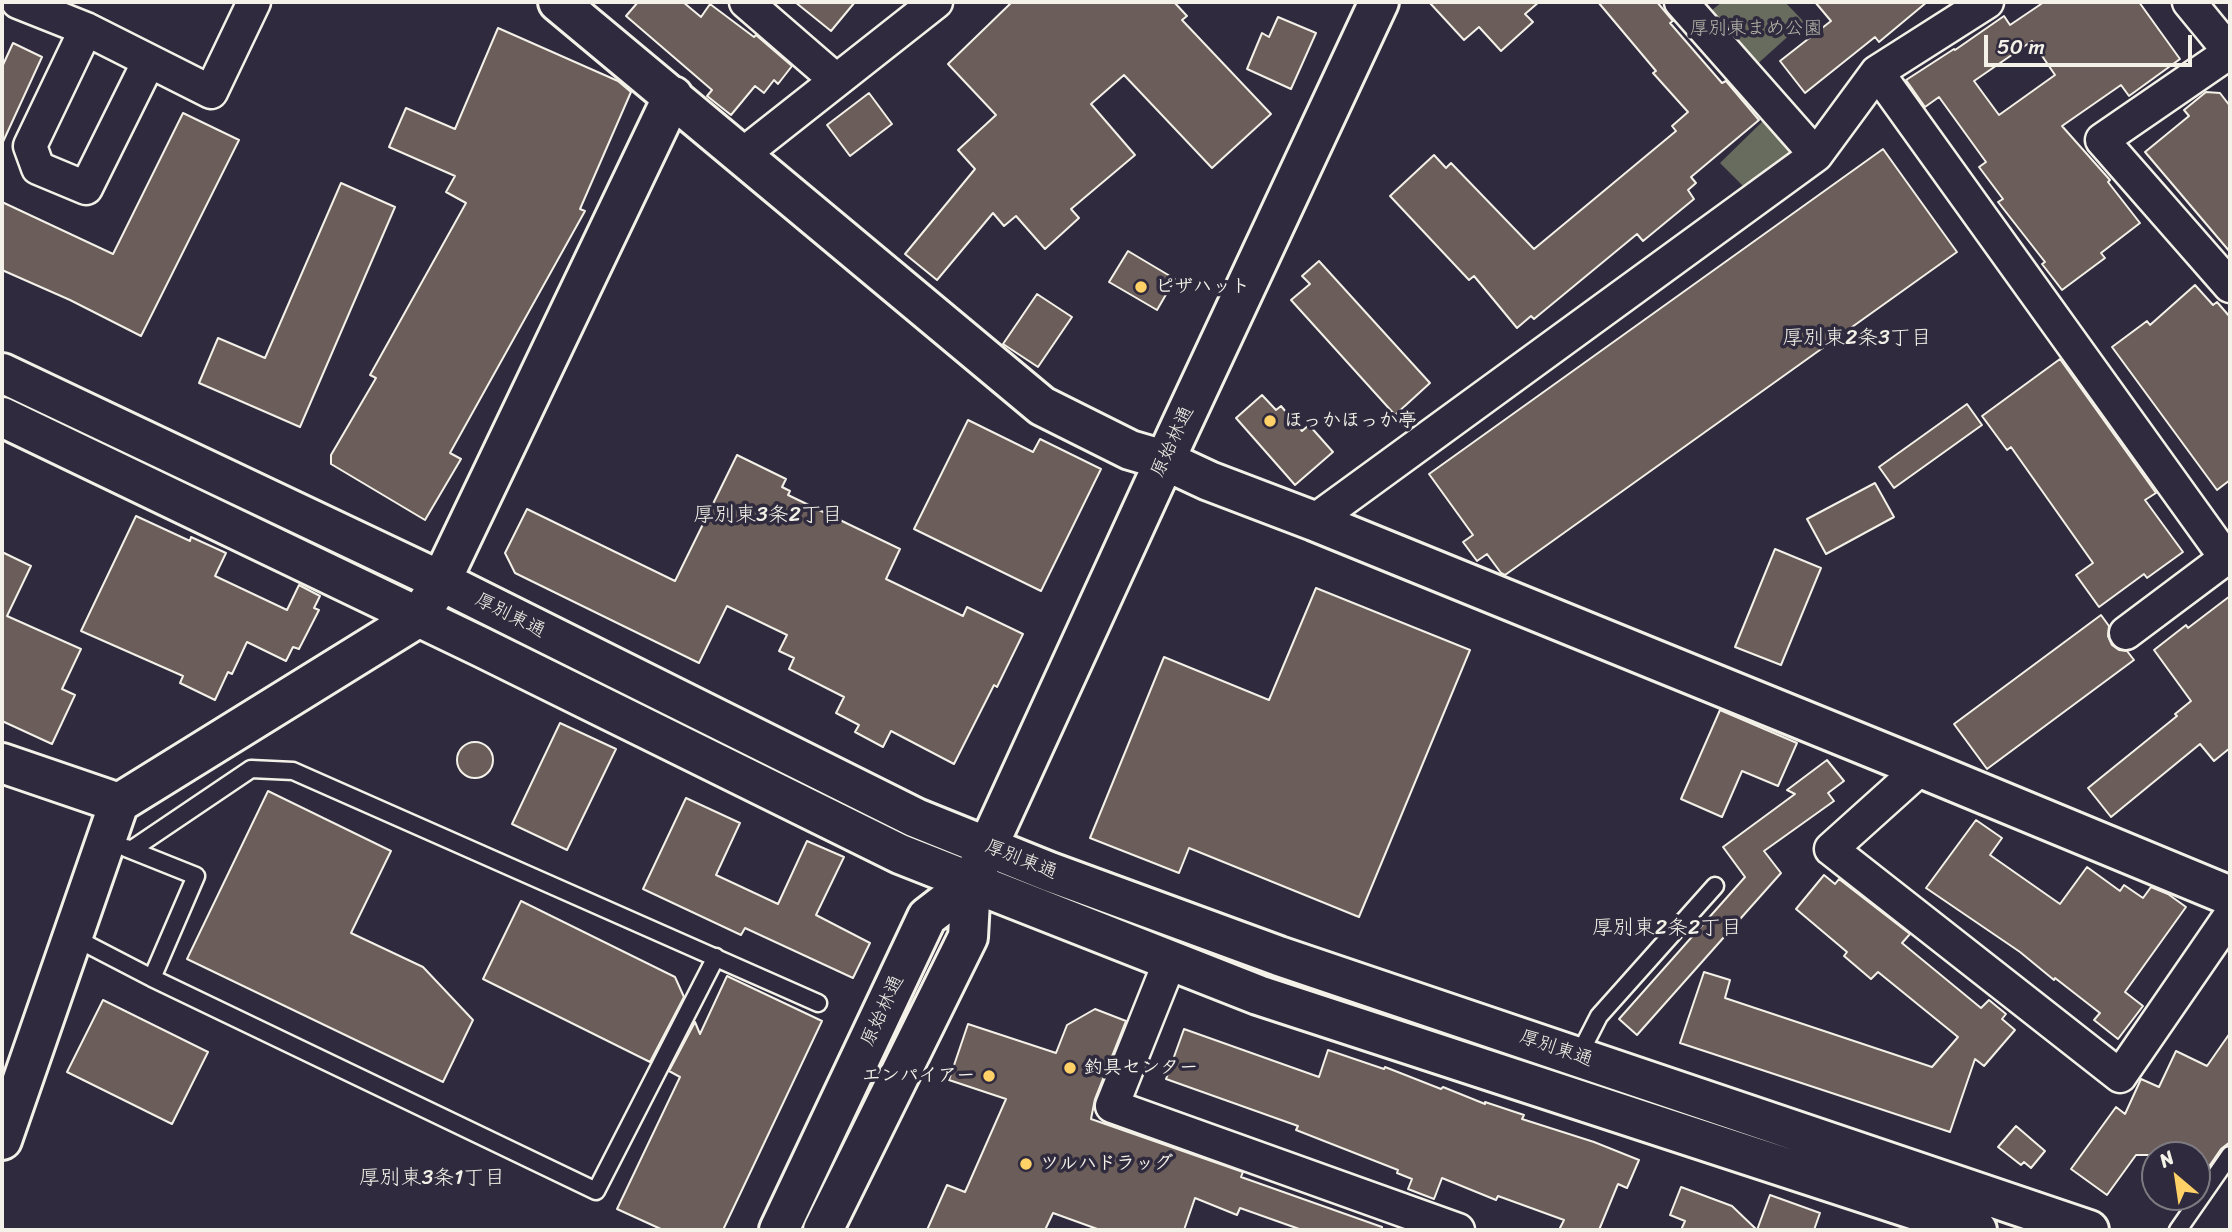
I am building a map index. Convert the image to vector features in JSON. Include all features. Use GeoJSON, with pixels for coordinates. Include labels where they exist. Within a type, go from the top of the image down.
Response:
{"type":"FeatureCollection","features":[{"type":"Feature","properties":{"kind":"street"},"geometry":{"type":"LineString","coordinates":[[2,9],[5,2]]}},
{"type":"Feature","properties":{"kind":"street"},"geometry":{"type":"LineString","coordinates":[[18,2],[86,30],[211,92],[254,2]]}},
{"type":"Feature","properties":{"kind":"street"},"geometry":{"type":"LineString","coordinates":[[558,2],[1042,406],[1130,450],[1164,460],[1209,481],[1314,521],[2230,896]]}},
{"type":"Feature","properties":{"kind":"street"},"geometry":{"type":"LineString","coordinates":[[746,2],[836,80]]}},
{"type":"Feature","properties":{"kind":"street"},"geometry":{"type":"LineString","coordinates":[[742,155],[936,2]]}},
{"type":"Feature","properties":{"kind":"street","name":"原始林通"},"geometry":{"type":"LineString","coordinates":[[823,1230],[968,937],[971,883],[1164,460],[1379,2]]}},
{"type":"Feature","properties":{"kind":"street"},"geometry":{"type":"LineString","coordinates":[[1314,521],[1816,155],[1877,72],[1987,2]]}},
{"type":"Feature","properties":{"kind":"street"},"geometry":{"type":"LineString","coordinates":[[2189,2],[2230,52],[2102,139],[2230,286]]}},
{"type":"Feature","properties":{"kind":"street"},"geometry":{"type":"LineString","coordinates":[[1692,6],[1816,155]]}},
{"type":"Feature","properties":{"kind":"street"},"geometry":{"type":"LineString","coordinates":[[86,30],[30,146],[38,168],[86,188],[149,61]]}},
{"type":"Feature","properties":{"kind":"street"},"geometry":{"type":"LineString","coordinates":[[1877,72],[2228,557],[2126,633]]}},
{"type":"Feature","properties":{"kind":"street"},"geometry":{"type":"LineString","coordinates":[[119,803],[419,617],[441,580],[673,96]]}},
{"type":"Feature","properties":{"kind":"street","name":"厚別東通"},"geometry":{"type":"LineString","coordinates":[[2,373],[441,580],[916,818],[1050,872],[1266,951],[2089,1230]]}},
{"type":"Feature","properties":{"kind":"street","name":"厚別東通"},"geometry":{"type":"LineString","coordinates":[[2,417],[419,617],[900,854],[1258,995],[1963,1228]]}},
{"type":"Feature","properties":{"kind":"street"},"geometry":{"type":"LineString","coordinates":[[2,763],[119,803]]}},
{"type":"Feature","properties":{"kind":"street"},"geometry":{"type":"LineString","coordinates":[[1921,768],[1831,849],[2120,1076],[2230,916]]}},
{"type":"Feature","properties":{"kind":"street"},"geometry":{"type":"LineString","coordinates":[[2,1140],[72,936],[119,845],[119,803]]}},
{"type":"Feature","properties":{"kind":"street","name":"原始林通"},"geometry":{"type":"LineString","coordinates":[[779,1230],[927,918],[971,883]]}},
{"type":"Feature","properties":{"kind":"street"},"geometry":{"type":"LineString","coordinates":[[1170,961],[1112,1106],[1397,1220],[1458,1230]]}},
{"type":"Feature","properties":{"kind":"lane"},"geometry":{"type":"LineString","coordinates":[[119,845],[251,769],[293,771],[818,1003]]}},
{"type":"Feature","properties":{"kind":"lane"},"geometry":{"type":"LineString","coordinates":[[119,845],[196,876],[152,978]]}},
{"type":"Feature","properties":{"kind":"lane"},"geometry":{"type":"LineString","coordinates":[[1578,1057],[1599,1016],[1715,886]]}},
{"type":"Feature","properties":{"kind":"lane"},"geometry":{"type":"LineString","coordinates":[[72,936],[152,978],[596,1191],[716,957]]}},
{"type":"Feature","properties":{"kind":"lane"},"geometry":{"type":"LineString","coordinates":[[2178,1230],[2230,1155]]}},
{"type":"Feature","properties":{"kind":"green space","name":"厚別東まめ公園"},"geometry":{"type":"Polygon","coordinates":[[[1722,2],[1785,2],[1804,22],[1754,67],[1707,14],[1722,2]]]}},
{"type":"Feature","properties":{"kind":"green space"},"geometry":{"type":"Polygon","coordinates":[[[1763,121],[1790,150],[1789,164],[1749,192],[1720,163],[1763,121]]]}},
{"type":"Feature","properties":{"kind":"building"},"geometry":{"type":"Polygon","coordinates":[[[638,2],[683,2],[701,17],[710,4],[754,37],[756,35],[792,66],[778,84],[774,80],[764,93],[755,86],[731,115],[707,96],[712,90],[626,16],[638,2]]]}},
{"type":"Feature","properties":{"kind":"building"},"geometry":{"type":"Polygon","coordinates":[[[795,2],[855,2],[831,31],[795,2]]]}},
{"type":"Feature","properties":{"kind":"building"},"geometry":{"type":"Polygon","coordinates":[[[1012,2],[1174,2],[1187,16],[1182,20],[1271,114],[1212,168],[1124,75],[1091,104],[1135,155],[1071,209],[1079,218],[1045,249],[1016,216],[1004,226],[993,213],[937,280],[905,254],[975,169],[958,150],[996,115],[948,64],[1012,2]]]}},
{"type":"Feature","properties":{"kind":"building"},"geometry":{"type":"Polygon","coordinates":[[[1429,2],[1539,2],[1525,14],[1533,22],[1501,51],[1479,27],[1464,40],[1429,2]]]}},
{"type":"Feature","properties":{"kind":"building"},"geometry":{"type":"Polygon","coordinates":[[[1598,2],[1657,2],[1673,21],[1670,23],[1722,83],[1726,81],[1759,120],[1691,177],[1696,183],[1688,190],[1694,199],[1643,241],[1637,234],[1534,319],[1531,316],[1517,328],[1474,276],[1469,280],[1390,196],[1434,155],[1446,168],[1451,163],[1534,249],[1676,131],[1672,126],[1688,112],[1653,73],[1656,71],[1598,2]]]}},
{"type":"Feature","properties":{"kind":"building"},"geometry":{"type":"Polygon","coordinates":[[[1815,2],[1927,2],[1879,42],[1875,37],[1805,93],[1780,61],[1831,21],[1815,2]]]}},
{"type":"Feature","properties":{"kind":"building"},"geometry":{"type":"Polygon","coordinates":[[[2044,2],[2139,2],[2180,59],[2129,96],[2121,85],[2062,126],[2110,180],[2108,182],[2140,223],[2101,253],[2105,258],[2062,290],[2042,264],[2045,262],[1998,202],[2003,199],[1979,167],[1986,162],[1939,97],[1925,107],[1906,80],[2004,16],[2010,25],[2044,2]],[[2032,41],[1974,81],[1999,115],[2055,75],[2032,41]]]}},
{"type":"Feature","properties":{"kind":"building"},"geometry":{"type":"Polygon","coordinates":[[[1278,17],[1316,33],[1291,89],[1247,69],[1262,33],[1269,37],[1278,17]]]}},
{"type":"Feature","properties":{"kind":"building"},"geometry":{"type":"Polygon","coordinates":[[[498,28],[618,81],[631,92],[580,209],[585,211],[450,453],[461,459],[425,520],[331,464],[331,455],[376,378],[370,375],[466,203],[446,192],[455,176],[389,147],[406,108],[455,129],[498,28]]]}},
{"type":"Feature","properties":{"kind":"building"},"geometry":{"type":"Polygon","coordinates":[[[13,43],[42,57],[2,144],[2,67],[13,43]]]}},
{"type":"Feature","properties":{"kind":"building"},"geometry":{"type":"Polygon","coordinates":[[[2206,92],[2220,93],[2230,106],[2230,252],[2145,152],[2189,116],[2184,110],[2206,92]]]}},
{"type":"Feature","properties":{"kind":"building"},"geometry":{"type":"Polygon","coordinates":[[[869,93],[892,124],[850,156],[827,125],[869,93]]]}},
{"type":"Feature","properties":{"kind":"building"},"geometry":{"type":"Polygon","coordinates":[[[183,113],[239,140],[141,336],[2,270],[2,202],[113,254],[183,113]]]}},
{"type":"Feature","properties":{"kind":"building"},"geometry":{"type":"Polygon","coordinates":[[[1883,149],[1957,252],[1505,575],[1487,554],[1477,561],[1463,542],[1473,535],[1429,474],[1883,149]]]}},
{"type":"Feature","properties":{"kind":"building"},"geometry":{"type":"Polygon","coordinates":[[[341,183],[395,207],[300,427],[199,383],[218,338],[265,358],[341,183]]]}},
{"type":"Feature","properties":{"kind":"building"},"geometry":{"type":"Polygon","coordinates":[[[1128,251],[1175,279],[1157,310],[1109,282],[1128,251]]]}},
{"type":"Feature","properties":{"kind":"building"},"geometry":{"type":"Polygon","coordinates":[[[1319,261],[1430,383],[1395,415],[1291,300],[1310,284],[1302,276],[1319,261]]]}},
{"type":"Feature","properties":{"kind":"building"},"geometry":{"type":"Polygon","coordinates":[[[2195,285],[2213,305],[2217,302],[2230,317],[2230,480],[2217,490],[2112,347],[2147,321],[2150,325],[2195,285]]]}},
{"type":"Feature","properties":{"kind":"building"},"geometry":{"type":"Polygon","coordinates":[[[1037,294],[1072,317],[1038,367],[1003,344],[1037,294]]]}},
{"type":"Feature","properties":{"kind":"building"},"geometry":{"type":"Polygon","coordinates":[[[2060,359],[2156,493],[2145,500],[2183,552],[2147,578],[2144,574],[2099,607],[2076,575],[2093,563],[2011,447],[2007,450],[1982,416],[2060,359]]]}},
{"type":"Feature","properties":{"kind":"building"},"geometry":{"type":"Polygon","coordinates":[[[1262,395],[1276,410],[1281,406],[1302,431],[1309,425],[1333,452],[1295,485],[1236,418],[1262,395]]]}},
{"type":"Feature","properties":{"kind":"building"},"geometry":{"type":"Polygon","coordinates":[[[1967,404],[1982,425],[1894,488],[1879,467],[1967,404]]]}},
{"type":"Feature","properties":{"kind":"building"},"geometry":{"type":"Polygon","coordinates":[[[968,420],[1033,452],[1040,439],[1101,469],[1041,591],[914,529],[968,420]]]}},
{"type":"Feature","properties":{"kind":"building"},"geometry":{"type":"Polygon","coordinates":[[[737,455],[786,479],[782,487],[790,491],[788,495],[900,549],[886,579],[963,616],[967,607],[1023,634],[954,764],[891,731],[883,747],[855,732],[859,725],[836,713],[844,697],[789,669],[794,658],[779,651],[787,635],[727,606],[699,663],[515,573],[505,553],[527,509],[675,581],[737,455]]]}},
{"type":"Feature","properties":{"kind":"building"},"geometry":{"type":"Polygon","coordinates":[[[1875,483],[1894,517],[1826,554],[1807,519],[1875,483]]]}},
{"type":"Feature","properties":{"kind":"building"},"geometry":{"type":"Polygon","coordinates":[[[136,516],[190,541],[191,537],[226,553],[215,576],[287,610],[299,585],[320,596],[314,608],[319,610],[299,649],[293,647],[286,661],[247,642],[232,674],[228,672],[215,700],[180,683],[183,676],[81,631],[136,516]]]}},
{"type":"Feature","properties":{"kind":"building"},"geometry":{"type":"Polygon","coordinates":[[[1775,549],[1821,568],[1781,665],[1735,647],[1775,549]]]}},
{"type":"Feature","properties":{"kind":"building"},"geometry":{"type":"Polygon","coordinates":[[[2,552],[31,566],[7,616],[81,649],[62,689],[75,695],[52,744],[2,721],[2,552]]]}},
{"type":"Feature","properties":{"kind":"building"},"geometry":{"type":"Polygon","coordinates":[[[1316,588],[1470,650],[1359,917],[1189,848],[1179,873],[1090,838],[1164,657],[1269,700],[1316,588]]]}},
{"type":"Feature","properties":{"kind":"building"},"geometry":{"type":"Polygon","coordinates":[[[2230,596],[2230,748],[2214,761],[2200,744],[2111,817],[2088,788],[2177,716],[2175,714],[2191,701],[2154,650],[2230,596]]]}},
{"type":"Feature","properties":{"kind":"building"},"geometry":{"type":"Polygon","coordinates":[[[2101,615],[2109,626],[2108,636],[2112,645],[2127,651],[2134,660],[1987,769],[1954,724],[2101,615]]]}},
{"type":"Feature","properties":{"kind":"building"},"geometry":{"type":"Polygon","coordinates":[[[1720,710],[1797,743],[1778,786],[1742,771],[1722,817],[1681,799],[1720,710]]]}},
{"type":"Feature","properties":{"kind":"building"},"geometry":{"type":"Polygon","coordinates":[[[560,723],[616,749],[567,850],[512,824],[560,723]]]}},
{"type":"Feature","properties":{"kind":"building"},"geometry":{"type":"Polygon","coordinates":[[[475,742],[488,747],[493,760],[488,773],[475,778],[462,773],[457,760],[462,747],[475,742]]]}},
{"type":"Feature","properties":{"kind":"building"},"geometry":{"type":"Polygon","coordinates":[[[1827,760],[1844,781],[1828,793],[1834,801],[1764,851],[1781,873],[1637,1035],[1619,1019],[1745,877],[1723,847],[1795,794],[1787,790],[1827,760]]]}},
{"type":"Feature","properties":{"kind":"building"},"geometry":{"type":"Polygon","coordinates":[[[268,791],[391,851],[351,933],[423,967],[473,1020],[443,1082],[187,959],[268,791]]]}},
{"type":"Feature","properties":{"kind":"building"},"geometry":{"type":"Polygon","coordinates":[[[686,798],[740,823],[716,875],[778,904],[807,841],[844,857],[816,915],[870,943],[853,978],[745,928],[741,935],[643,889],[686,798]]]}},
{"type":"Feature","properties":{"kind":"building"},"geometry":{"type":"Polygon","coordinates":[[[1976,820],[2002,838],[1990,855],[2060,904],[2087,867],[2120,891],[2124,885],[2143,898],[2151,887],[2168,894],[2186,907],[2125,992],[2143,1006],[2118,1039],[2094,1020],[2100,1013],[2020,952],[1926,888],[1976,820]]]}},
{"type":"Feature","properties":{"kind":"building"},"geometry":{"type":"Polygon","coordinates":[[[1824,875],[1835,884],[1839,879],[1910,934],[1902,943],[1981,1008],[1989,1000],[2006,1014],[2002,1019],[2015,1030],[1984,1066],[1975,1059],[1950,1132],[1680,1043],[1704,972],[1730,980],[1725,998],[1932,1067],[1958,1037],[1878,972],[1871,979],[1844,956],[1847,952],[1796,909],[1824,875]]]}},
{"type":"Feature","properties":{"kind":"building"},"geometry":{"type":"Polygon","coordinates":[[[521,901],[675,977],[684,997],[650,1062],[483,979],[521,901]]]}},
{"type":"Feature","properties":{"kind":"building"},"geometry":{"type":"Polygon","coordinates":[[[727,976],[822,1021],[723,1230],[663,1230],[617,1209],[680,1077],[669,1071],[695,1022],[700,1034],[727,976]]]}},
{"type":"Feature","properties":{"kind":"building"},"geometry":{"type":"Polygon","coordinates":[[[103,1000],[208,1052],[172,1124],[67,1072],[103,1000]]]}},
{"type":"Feature","properties":{"kind":"building"},"geometry":{"type":"Polygon","coordinates":[[[1095,1009],[1126,1021],[1095,1099],[1091,1119],[1243,1172],[1241,1177],[1382,1227],[1382,1230],[1302,1230],[1240,1208],[1237,1215],[1195,1198],[1184,1230],[1100,1230],[1053,1213],[1045,1230],[927,1230],[947,1185],[965,1192],[1006,1099],[949,1080],[968,1024],[1056,1053],[1067,1025],[1095,1009]]]}},
{"type":"Feature","properties":{"kind":"building"},"geometry":{"type":"Polygon","coordinates":[[[1184,1029],[1319,1077],[1328,1050],[1524,1115],[1522,1119],[1594,1142],[1639,1160],[1627,1188],[1618,1184],[1599,1230],[1559,1230],[1564,1220],[1498,1196],[1496,1200],[1442,1178],[1434,1199],[1408,1189],[1412,1179],[1397,1173],[1398,1170],[1296,1130],[1298,1126],[1166,1079],[1184,1029]]]}},
{"type":"Feature","properties":{"kind":"building"},"geometry":{"type":"Polygon","coordinates":[[[2230,1033],[2230,1142],[2221,1149],[2211,1164],[2211,1141],[2141,1141],[2141,1155],[2136,1155],[2107,1195],[2071,1169],[2116,1107],[2125,1114],[2141,1079],[2159,1087],[2176,1051],[2207,1066],[2230,1033]]]}},
{"type":"Feature","properties":{"kind":"building"},"geometry":{"type":"Polygon","coordinates":[[[2016,1126],[2045,1151],[2031,1168],[2024,1162],[2021,1165],[1998,1147],[2016,1126]]]}},
{"type":"Feature","properties":{"kind":"building"},"geometry":{"type":"Polygon","coordinates":[[[1681,1187],[1732,1206],[1757,1230],[1681,1230],[1685,1221],[1670,1215],[1681,1187]]]}},
{"type":"Feature","properties":{"kind":"building"},"geometry":{"type":"Polygon","coordinates":[[[1770,1195],[1820,1213],[1814,1230],[1757,1230],[1770,1195]]]}},
{"type":"Feature","properties":{"kind":"place","name":"ピザハット"},"geometry":{"type":"Point","coordinates":[1141,287]}},
{"type":"Feature","properties":{"kind":"place","name":"ほっかほっか亭"},"geometry":{"type":"Point","coordinates":[1270,421]}},
{"type":"Feature","properties":{"kind":"place","name":"釣具センター"},"geometry":{"type":"Point","coordinates":[1070,1068]}},
{"type":"Feature","properties":{"kind":"place","name":"エンパイアー"},"geometry":{"type":"Point","coordinates":[989,1076]}},
{"type":"Feature","properties":{"kind":"place","name":"ツルハドラッグ"},"geometry":{"type":"Point","coordinates":[1026,1164]}},
{"type":"Feature","properties":{"kind":"district","name":"厚別東2条3丁目"},"geometry":{"type":"Point","coordinates":[1857,339]}},
{"type":"Feature","properties":{"kind":"district","name":"厚別東3条2丁目"},"geometry":{"type":"Point","coordinates":[768,516]}},
{"type":"Feature","properties":{"kind":"district","name":"厚別東2条2丁目"},"geometry":{"type":"Point","coordinates":[1667,929]}},
{"type":"Feature","properties":{"kind":"district","name":"厚別東3条1丁目"},"geometry":{"type":"Point","coordinates":[432,1179]}}]}
